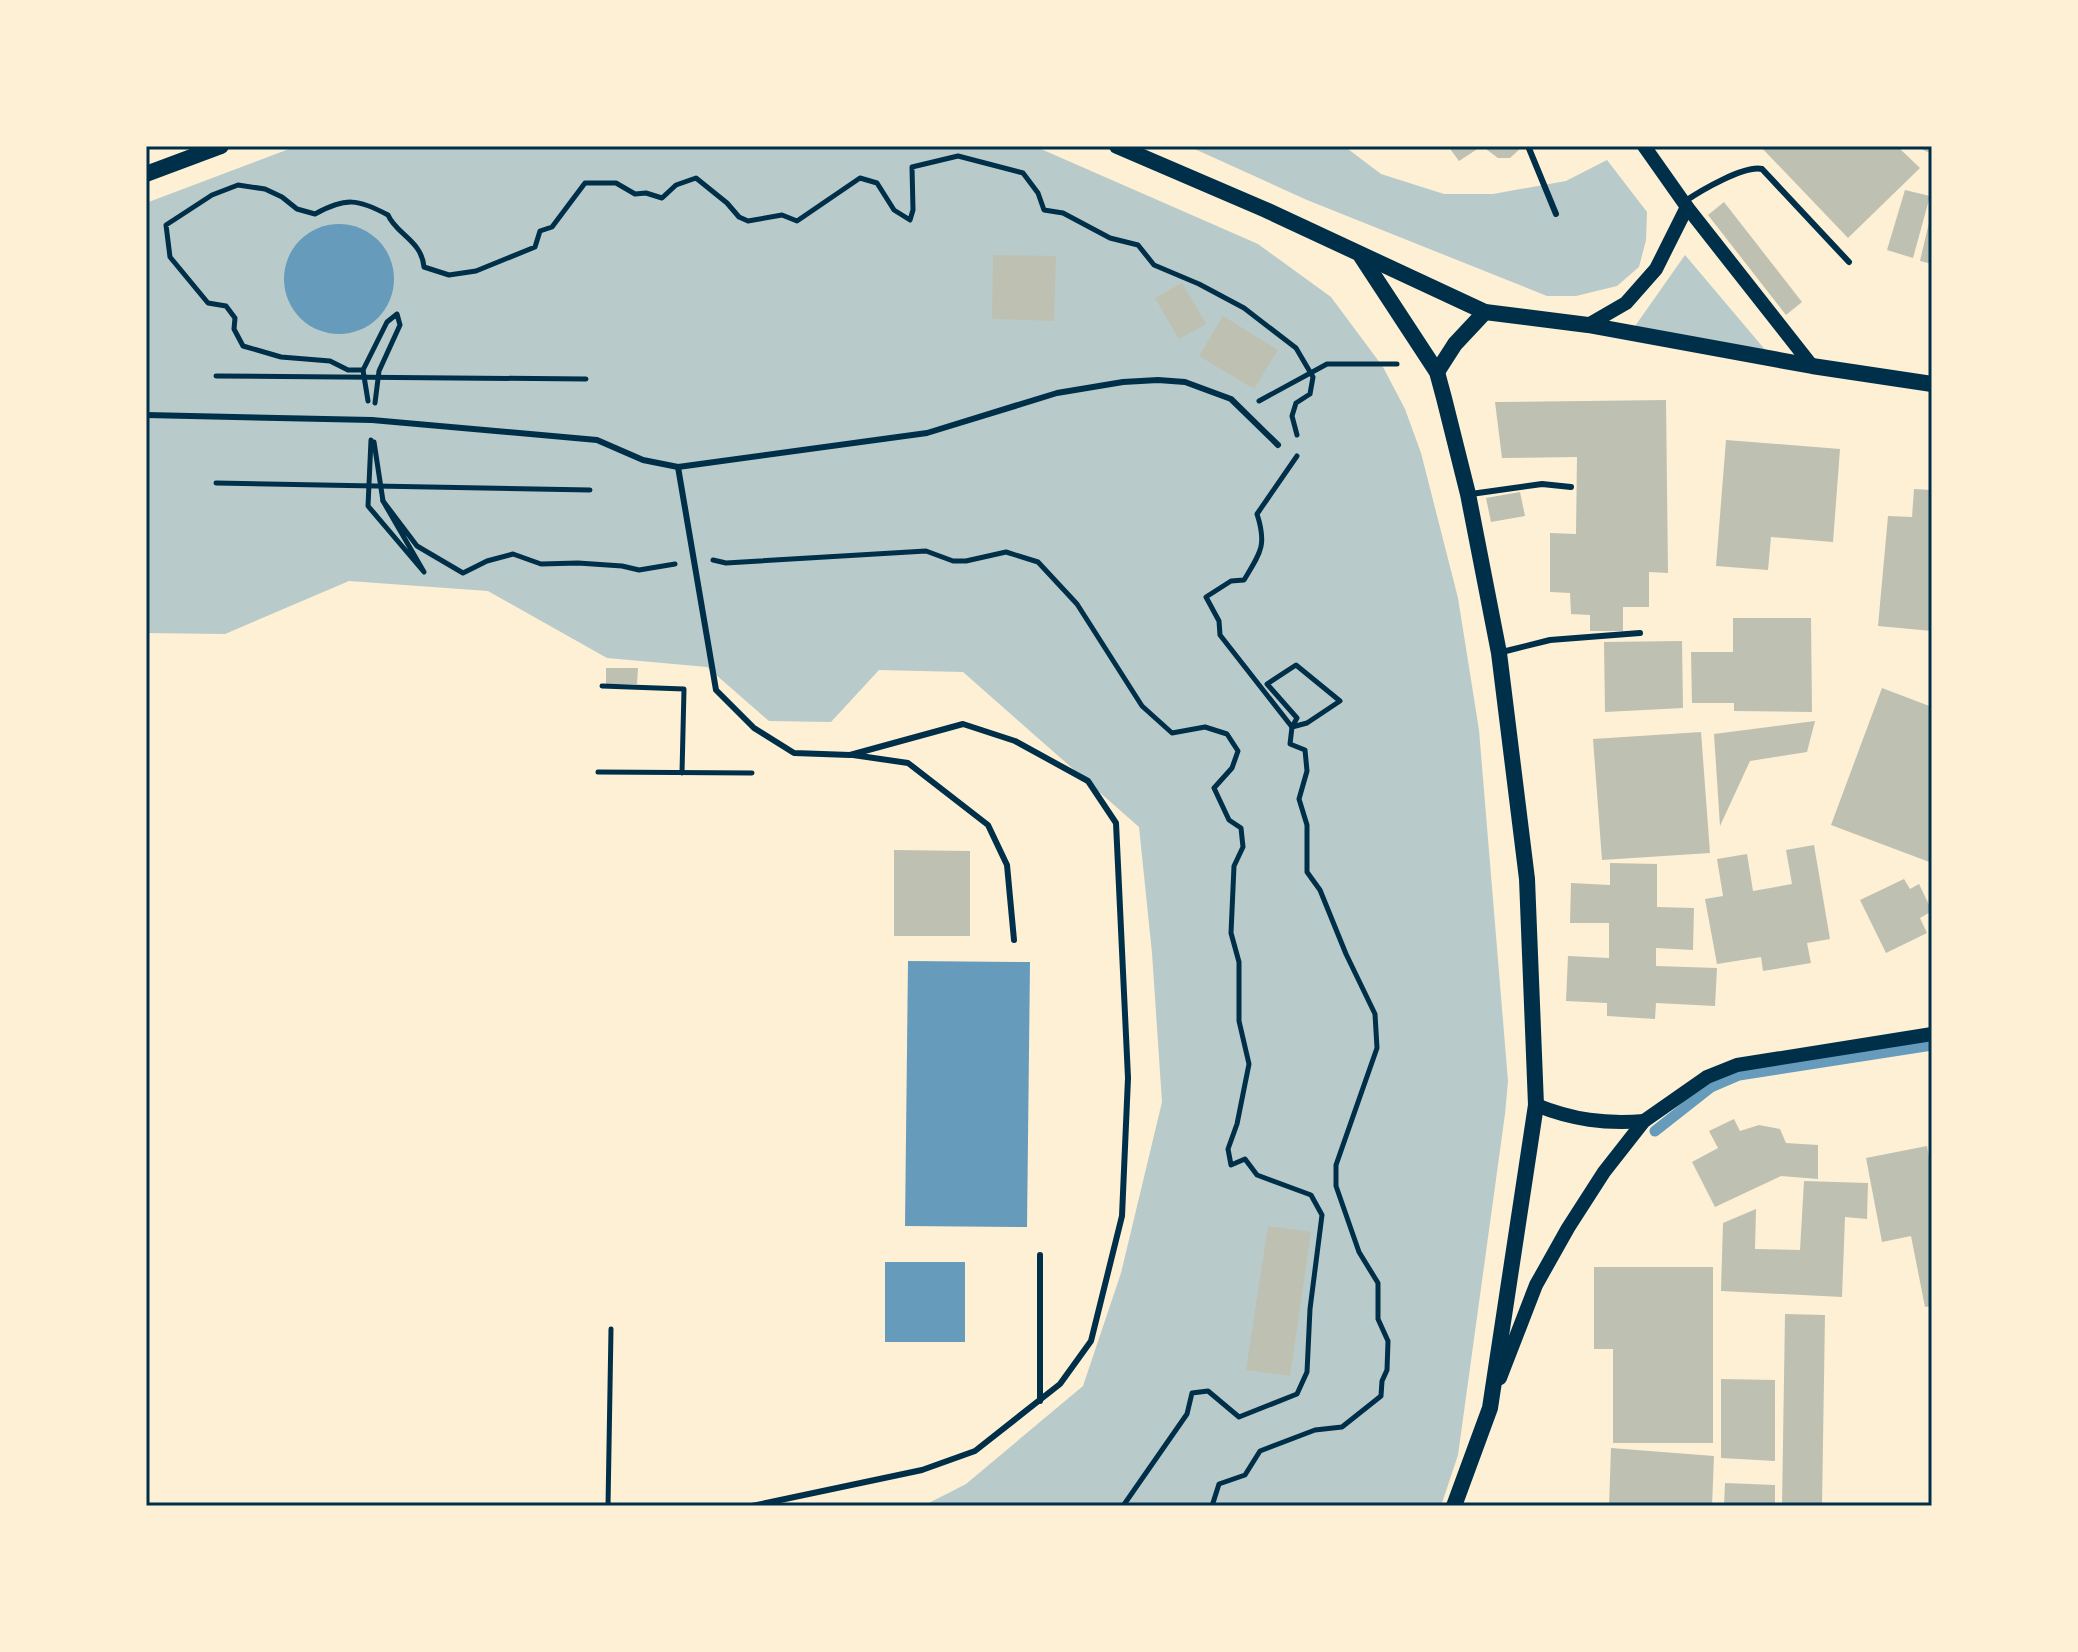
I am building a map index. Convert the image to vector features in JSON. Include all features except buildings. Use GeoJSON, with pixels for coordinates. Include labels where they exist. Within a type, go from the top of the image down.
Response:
{"type":"FeatureCollection","features":[{"type":"Feature","properties":{"kind":"main road"},"geometry":{"type":"LineString","coordinates":[[146,174],[221,146]]}},
{"type":"Feature","properties":{"kind":"main road"},"geometry":{"type":"LineString","coordinates":[[1117,146],[1266,210],[1485,312],[1588,325],[1812,366],[1932,384]]}},
{"type":"Feature","properties":{"kind":"main road"},"geometry":{"type":"LineString","coordinates":[[1361,256],[1437,372],[1468,494],[1499,653],[1527,879],[1536,1105],[1490,1408],[1454,1506]]}},
{"type":"Feature","properties":{"kind":"main road"},"geometry":{"type":"LineString","coordinates":[[1437,372],[1455,344],[1485,312]]}},
{"type":"Feature","properties":{"kind":"street"},"geometry":{"type":"LineString","coordinates":[[1644,146],[1686,205],[1812,366]]}},
{"type":"Feature","properties":{"kind":"street"},"geometry":{"type":"LineString","coordinates":[[1588,325],[1626,303],[1656,269],[1686,205]]}},
{"type":"Feature","properties":{"kind":"street"},"geometry":{"type":"LineString","coordinates":[[1490,1408],[1511,1346],[1549,1262],[1604,1172],[1644,1121],[1707,1077],[1737,1065],[1932,1034]]}},
{"type":"Feature","properties":{"kind":"street"},"geometry":{"type":"LineString","coordinates":[[1536,1105],[1562,1116],[1589,1122],[1644,1121]]}},
{"type":"Feature","properties":{"kind":"lane"},"geometry":{"type":"LineString","coordinates":[[1528,146],[1556,214]]}},
{"type":"Feature","properties":{"kind":"lane"},"geometry":{"type":"LineString","coordinates":[[1686,205],[1703,189],[1754,167],[1762,169],[1849,262]]}},
{"type":"Feature","properties":{"kind":"lane"},"geometry":{"type":"LineString","coordinates":[[146,415],[372,420],[597,440],[643,460],[678,467],[927,433],[1057,393],[1123,382],[1185,382],[1231,399],[1278,445]]}},
{"type":"Feature","properties":{"kind":"lane"},"geometry":{"type":"LineString","coordinates":[[678,467],[716,690],[754,728],[794,753],[850,755],[908,763],[988,825],[1007,865],[1014,940]]}},
{"type":"Feature","properties":{"kind":"lane"},"geometry":{"type":"LineString","coordinates":[[1468,494],[1542,484],[1571,487]]}},
{"type":"Feature","properties":{"kind":"lane"},"geometry":{"type":"LineString","coordinates":[[1499,653],[1550,640],[1640,633]]}},
{"type":"Feature","properties":{"kind":"lane"},"geometry":{"type":"LineString","coordinates":[[752,1506],[922,1470],[975,1451],[1040,1401],[1060,1384],[1091,1341],[1122,1216],[1128,1078],[1116,823],[1088,781],[1015,741],[963,724],[850,755]]}},
{"type":"Feature","properties":{"kind":"lane"},"geometry":{"type":"LineString","coordinates":[[1040,1255],[1040,1401]]}},
{"type":"Feature","properties":{"kind":"path"},"geometry":{"type":"LineString","coordinates":[[379,371],[400,325],[397,314],[387,322],[363,370],[348,370],[330,361],[281,357],[243,346],[234,329],[235,318],[226,306],[208,303],[170,257],[166,225],[212,195],[238,185],[265,189],[297,209],[315,214],[330,206],[362,201],[388,215],[392,224],[405,232],[423,258],[424,267],[449,275],[476,271],[535,247],[540,231],[552,227],[585,183],[616,183],[635,194],[646,193],[662,198],[676,185],[696,178],[739,217],[748,221],[782,215],[797,221],[860,178],[877,183],[894,210],[910,220],[913,210],[912,167],[958,156],[1023,173],[1038,193],[1044,210],[1063,213],[1110,238],[1138,245],[1154,265],[1244,308],[1296,348],[1313,377],[1310,394],[1296,403],[1292,416],[1298,438]]}},
{"type":"Feature","properties":{"kind":"path"},"geometry":{"type":"LineString","coordinates":[[1242,410],[1327,364],[1397,364]]}},
{"type":"Feature","properties":{"kind":"path"},"geometry":{"type":"LineString","coordinates":[[216,376],[586,379]]}},
{"type":"Feature","properties":{"kind":"path"},"geometry":{"type":"LineString","coordinates":[[1292,727],[1220,635],[1219,621],[1206,597],[1231,581],[1244,580],[1255,563],[1265,537],[1257,514],[1295,461],[1300,449]]}},
{"type":"Feature","properties":{"kind":"path"},"geometry":{"type":"LineString","coordinates":[[216,483],[590,490]]}},
{"type":"Feature","properties":{"kind":"path"},"geometry":{"type":"LineString","coordinates":[[1212,1506],[1219,1484],[1245,1475],[1260,1451],[1315,1430],[1342,1427],[1381,1396],[1387,1370],[1388,1341],[1378,1319],[1378,1283],[1359,1252],[1336,1186],[1336,1165],[1377,1048],[1375,1014],[1320,890],[1307,872],[1307,825],[1299,799],[1307,771],[1305,750],[1290,744],[1292,727],[1297,718],[1267,684],[1296,665],[1340,701],[1307,723],[1292,727]]}},
{"type":"Feature","properties":{"kind":"path"},"geometry":{"type":"LineString","coordinates":[[602,686],[684,689],[682,773]]}},
{"type":"Feature","properties":{"kind":"path"},"geometry":{"type":"LineString","coordinates":[[598,772],[752,773]]}},
{"type":"Feature","properties":{"kind":"path"},"geometry":{"type":"LineString","coordinates":[[608,1506],[611,1329]]}},
{"type":"Feature","properties":{"kind":"shaded area"},"geometry":{"type":"Polygon","coordinates":[[[297,146],[1034,146],[1258,244],[1331,297],[1383,367],[1405,409],[1421,453],[1458,598],[1479,730],[1508,1081],[1458,1455],[1441,1506],[923,1506],[966,1484],[1083,1386],[1121,1273],[1162,1102],[1152,953],[1139,827],[963,672],[879,670],[831,722],[769,721],[707,667],[607,658],[488,591],[349,581],[225,634],[146,633],[146,203],[297,146]]]}},
{"type":"Feature","properties":{"kind":"shaded area"},"geometry":{"type":"Polygon","coordinates":[[[1188,146],[1344,146],[1381,174],[1444,194],[1493,194],[1566,181],[1607,160],[1647,212],[1646,240],[1639,267],[1617,286],[1576,296],[1547,296],[1307,200],[1188,146]]]}},
{"type":"Feature","properties":{"kind":"shaded area"},"geometry":{"type":"Polygon","coordinates":[[[1685,255],[1767,352],[1633,329],[1685,255]]]}},
{"type":"Feature","properties":{"kind":"water"},"geometry":{"type":"Polygon","coordinates":[[[339,224],[360,228],[378,240],[390,258],[394,279],[390,300],[378,318],[360,330],[339,334],[318,330],[300,318],[288,300],[284,279],[288,258],[300,240],[318,228],[339,224]]]}},
{"type":"Feature","properties":{"kind":"water"},"geometry":{"type":"Polygon","coordinates":[[[908,961],[1030,962],[1027,1227],[905,1226],[908,961]]]}},
{"type":"Feature","properties":{"kind":"water"},"geometry":{"type":"Polygon","coordinates":[[[885,1262],[965,1262],[965,1342],[885,1342],[885,1262]]]}},
{"type":"Feature","properties":{"kind":"waterway"},"geometry":{"type":"LineString","coordinates":[[1655,1131],[1711,1087],[1739,1075],[1932,1045]]}}]}
